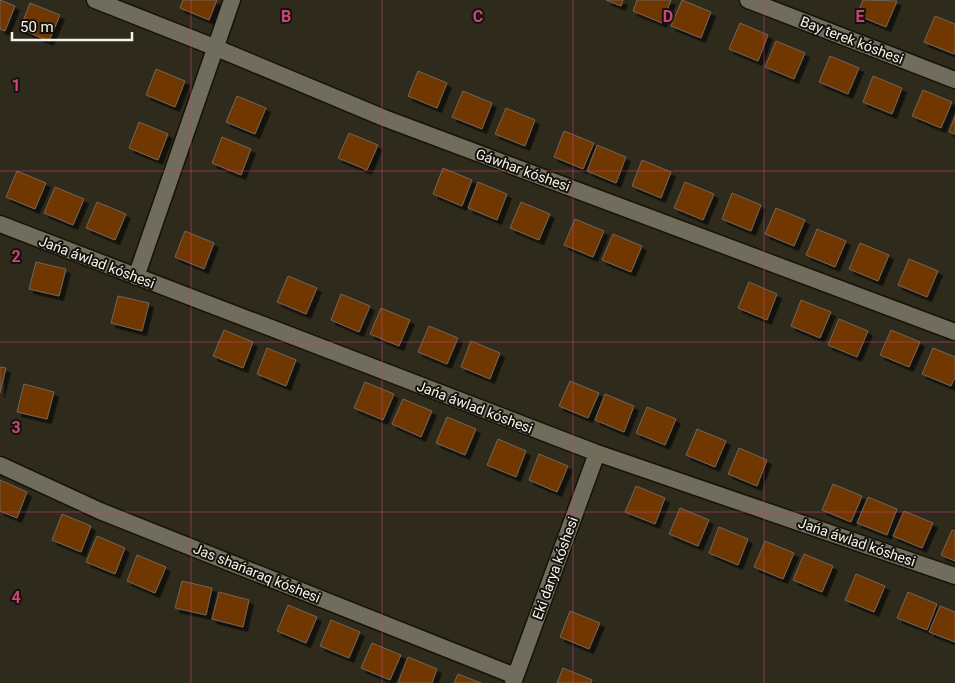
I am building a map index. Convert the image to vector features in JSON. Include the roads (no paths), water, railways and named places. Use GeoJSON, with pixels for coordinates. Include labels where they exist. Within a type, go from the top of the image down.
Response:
{"type":"FeatureCollection","features":[{"type":"Feature","properties":{"kind":"street","name":"Gáwhar kóshesi"},"geometry":{"type":"LineString","coordinates":[[95,0],[384,118],[955,332]]}},
{"type":"Feature","properties":{"kind":"street"},"geometry":{"type":"LineString","coordinates":[[136,277],[214,47],[232,0]]}},
{"type":"Feature","properties":{"kind":"street","name":"Bay terek kóshesi"},"geometry":{"type":"LineString","coordinates":[[748,0],[955,80]]}},
{"type":"Feature","properties":{"kind":"street","name":"Jańa áwlad kóshesi"},"geometry":{"type":"LineString","coordinates":[[0,224],[597,453],[955,576]]}},
{"type":"Feature","properties":{"kind":"street","name":"Eki darya kóshesi"},"geometry":{"type":"LineString","coordinates":[[514,679],[597,453]]}},
{"type":"Feature","properties":{"kind":"street","name":"Jas shańaraq kóshesi"},"geometry":{"type":"LineString","coordinates":[[0,465],[100,511],[514,679]]}}]}
